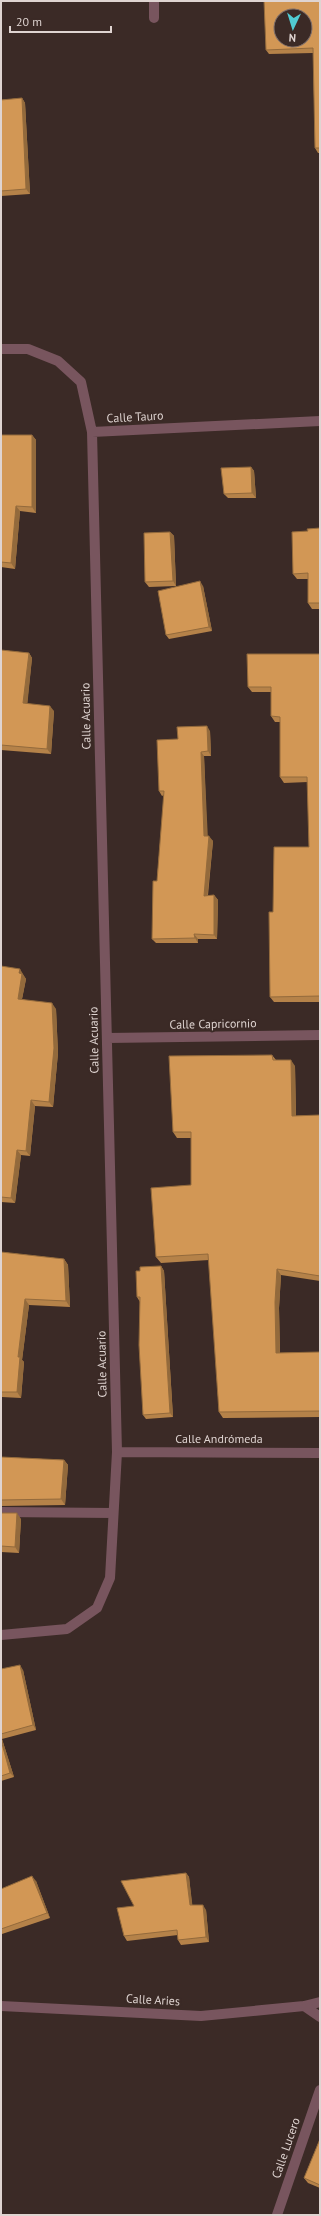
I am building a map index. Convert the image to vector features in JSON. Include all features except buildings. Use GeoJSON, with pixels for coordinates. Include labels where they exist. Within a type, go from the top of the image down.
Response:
{"type":"FeatureCollection","features":[{"type":"Feature","properties":{"kind":"street"},"geometry":{"type":"LineString","coordinates":[[154,1],[154,18]]}},
{"type":"Feature","properties":{"kind":"street","name":"Calle Tauro"},"geometry":{"type":"LineString","coordinates":[[1,349],[28,349],[58,361],[81,382],[92,432],[320,421]]}},
{"type":"Feature","properties":{"kind":"street","name":"Calle Acuario"},"geometry":{"type":"LineString","coordinates":[[1,1635],[67,1630],[97,1608],[110,1578],[117,1452],[92,432]]}},
{"type":"Feature","properties":{"kind":"street","name":"Calle Capricornio"},"geometry":{"type":"LineString","coordinates":[[106,1038],[320,1035]]}},
{"type":"Feature","properties":{"kind":"street","name":"Calle Andrómeda"},"geometry":{"type":"LineString","coordinates":[[117,1452],[320,1453]]}},
{"type":"Feature","properties":{"kind":"street"},"geometry":{"type":"LineString","coordinates":[[1,1512],[114,1513]]}},
{"type":"Feature","properties":{"kind":"street","name":"Calle Aries"},"geometry":{"type":"LineString","coordinates":[[1,2006],[201,2016],[304,2006],[320,2002]]}},
{"type":"Feature","properties":{"kind":"street"},"geometry":{"type":"LineString","coordinates":[[304,2006],[320,2017]]}},
{"type":"Feature","properties":{"kind":"street","name":"Calle Lucero"},"geometry":{"type":"LineString","coordinates":[[277,2215],[320,2090]]}}]}
